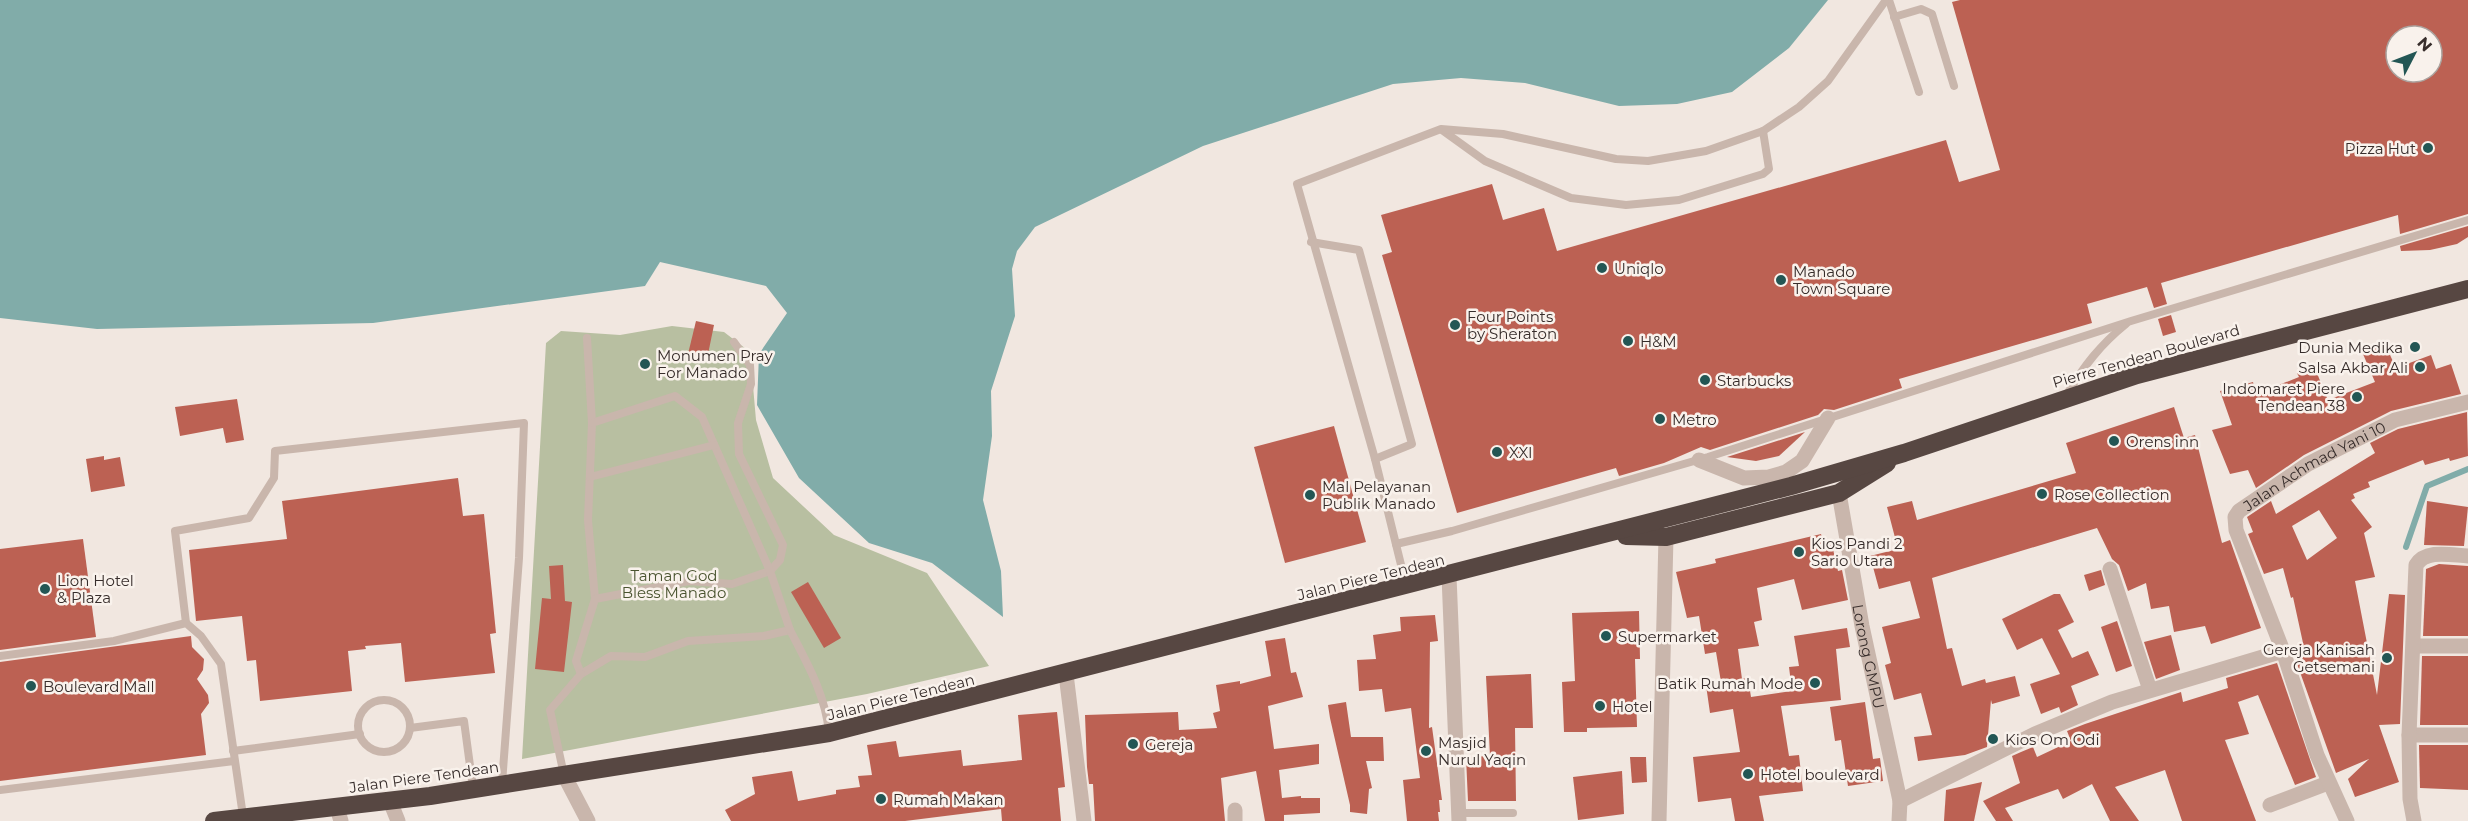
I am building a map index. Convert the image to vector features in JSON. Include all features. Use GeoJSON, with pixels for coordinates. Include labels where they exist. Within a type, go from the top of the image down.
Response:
{"type":"FeatureCollection","features":[{"type":"Feature","properties":{"kind":"highway","name":"Pierre Tendean Boulevard"},"geometry":{"type":"LineString","coordinates":[[1831,473],[1904,453],[2148,372],[2468,289]]}},
{"type":"Feature","properties":{"kind":"highway","name":"Jalan Piere Tendean"},"geometry":{"type":"LineString","coordinates":[[1582,540],[1642,535],[1666,537],[1839,493],[1904,453]]}},
{"type":"Feature","properties":{"kind":"highway","name":"Jalan Piere Tendean"},"geometry":{"type":"LineString","coordinates":[[214,821],[243,816],[339,814],[390,801],[829,733],[1449,576],[1728,503],[1831,473]]}},
{"type":"Feature","properties":{"kind":"street","name":"Jalan Achmad Yani 10"},"geometry":{"type":"LineString","coordinates":[[2344,814],[2328,783],[2283,651],[2236,530],[2235,517],[2239,511],[2308,464],[2395,420],[2468,402]]}},
{"type":"Feature","properties":{"kind":"street"},"geometry":{"type":"LineString","coordinates":[[1699,460],[1744,478],[1769,477],[1786,472],[1802,461],[1828,418]]}},
{"type":"Feature","properties":{"kind":"street"},"geometry":{"type":"LineString","coordinates":[[1802,461],[1831,473]]}},
{"type":"Feature","properties":{"kind":"street"},"geometry":{"type":"LineString","coordinates":[[1728,503],[1744,478]]}},
{"type":"Feature","properties":{"kind":"street","name":"Lorong GMPU"},"geometry":{"type":"LineString","coordinates":[[1839,493],[1862,626],[1900,801],[1899,821]]}},
{"type":"Feature","properties":{"kind":"street"},"geometry":{"type":"LineString","coordinates":[[1659,821],[1666,537]]}},
{"type":"Feature","properties":{"kind":"street"},"geometry":{"type":"LineString","coordinates":[[2415,821],[2410,799],[2409,735],[2416,566],[2420,559],[2428,555],[2468,556]]}},
{"type":"Feature","properties":{"kind":"street"},"geometry":{"type":"LineString","coordinates":[[2110,569],[2150,690]]}},
{"type":"Feature","properties":{"kind":"street"},"geometry":{"type":"LineString","coordinates":[[1449,576],[1459,817]]}},
{"type":"Feature","properties":{"kind":"street"},"geometry":{"type":"LineString","coordinates":[[2414,646],[2468,646]]}},
{"type":"Feature","properties":{"kind":"street"},"geometry":{"type":"LineString","coordinates":[[1900,801],[2035,734],[2112,702],[2283,651]]}},
{"type":"Feature","properties":{"kind":"street"},"geometry":{"type":"LineString","coordinates":[[1066,674],[1084,821]]}},
{"type":"Feature","properties":{"kind":"street"},"geometry":{"type":"LineString","coordinates":[[2409,735],[2468,735]]}},
{"type":"Feature","properties":{"kind":"street"},"geometry":{"type":"LineString","coordinates":[[564,775],[588,821]]}},
{"type":"Feature","properties":{"kind":"street"},"geometry":{"type":"LineString","coordinates":[[2277,803],[2328,783]]}},
{"type":"Feature","properties":{"kind":"street"},"geometry":{"type":"LineString","coordinates":[[390,801],[398,821]]}},
{"type":"Feature","properties":{"kind":"lane"},"geometry":{"type":"LineString","coordinates":[[1887,0],[1919,92]]}},
{"type":"Feature","properties":{"kind":"lane"},"geometry":{"type":"LineString","coordinates":[[1406,586],[1375,459],[1326,284],[1311,242],[1297,184],[1315,175],[1441,129],[1503,134],[1616,159],[1648,161],[1706,152],[1763,132],[1799,107],[1828,81],[1887,0]]}},
{"type":"Feature","properties":{"kind":"lane"},"geometry":{"type":"LineString","coordinates":[[1894,17],[1921,9],[1932,14],[1954,86]]}},
{"type":"Feature","properties":{"kind":"lane"},"geometry":{"type":"LineString","coordinates":[[1441,129],[1485,161],[1571,198],[1626,205],[1679,200],[1763,174],[1769,169],[1763,132]]}},
{"type":"Feature","properties":{"kind":"lane"},"geometry":{"type":"LineString","coordinates":[[1396,544],[1452,531],[1699,460],[2131,321],[2468,220]]}},
{"type":"Feature","properties":{"kind":"lane"},"geometry":{"type":"LineString","coordinates":[[1311,242],[1359,250],[1412,444],[1375,459]]}},
{"type":"Feature","properties":{"kind":"lane"},"geometry":{"type":"LineString","coordinates":[[2065,398],[2086,362],[2103,342],[2131,321]]}},
{"type":"Feature","properties":{"kind":"lane"},"geometry":{"type":"LineString","coordinates":[[582,674],[576,661],[595,599],[588,520],[592,423],[587,338]]}},
{"type":"Feature","properties":{"kind":"lane"},"geometry":{"type":"LineString","coordinates":[[595,599],[689,581],[732,584],[770,571],[780,560],[783,545],[739,454],[738,423],[751,384],[750,365],[734,342]]}},
{"type":"Feature","properties":{"kind":"lane"},"geometry":{"type":"LineString","coordinates":[[592,423],[675,396],[702,417],[770,571],[790,630],[814,677],[827,713],[829,733]]}},
{"type":"Feature","properties":{"kind":"lane"},"geometry":{"type":"LineString","coordinates":[[243,816],[221,664],[201,636],[186,623],[176,531],[249,518],[274,478],[274,451],[524,423],[519,558],[502,785]]}},
{"type":"Feature","properties":{"kind":"lane"},"geometry":{"type":"LineString","coordinates":[[590,477],[714,445]]}},
{"type":"Feature","properties":{"kind":"lane"},"geometry":{"type":"LineString","coordinates":[[0,656],[114,641],[186,623]]}},
{"type":"Feature","properties":{"kind":"lane"},"geometry":{"type":"LineString","coordinates":[[564,775],[550,710],[582,674],[611,656],[645,657],[688,641],[764,636],[790,630]]}},
{"type":"Feature","properties":{"kind":"lane"},"geometry":{"type":"LineString","coordinates":[[381,700],[396,702],[402,707],[410,720],[410,728],[406,741],[388,752],[374,750],[360,734],[358,727],[362,712],[367,706],[381,700]]}},
{"type":"Feature","properties":{"kind":"lane"},"geometry":{"type":"LineString","coordinates":[[410,728],[464,721],[473,789]]}},
{"type":"Feature","properties":{"kind":"lane"},"geometry":{"type":"LineString","coordinates":[[233,751],[360,734]]}},
{"type":"Feature","properties":{"kind":"lane"},"geometry":{"type":"LineString","coordinates":[[0,790],[234,761]]}},
{"type":"Feature","properties":{"kind":"lane"},"geometry":{"type":"LineString","coordinates":[[1459,817],[1514,813]]}},
{"type":"Feature","properties":{"kind":"green space","name":"Taman God Bless Manado"},"geometry":{"type":"Polygon","coordinates":[[[672,326],[724,332],[750,352],[756,420],[773,478],[834,535],[927,573],[989,666],[867,694],[522,759],[546,343],[561,331],[620,335],[672,326]]]}},
{"type":"Feature","properties":{"kind":"water"},"geometry":{"type":"Polygon","coordinates":[[[0,0],[1828,0],[1789,48],[1732,92],[1677,104],[1619,106],[1525,83],[1461,78],[1393,84],[1203,146],[1035,227],[1017,251],[1012,269],[1015,316],[991,391],[992,436],[983,500],[1001,571],[1003,617],[932,563],[869,543],[799,478],[757,405],[759,354],[787,313],[766,286],[660,262],[645,286],[373,323],[97,329],[0,318],[0,0]]]}},
{"type":"Feature","properties":{"kind":"building","name":"Manado Town Square"},"geometry":{"type":"Polygon","coordinates":[[[1960,0],[2468,0],[2468,214],[2400,234],[2398,215],[2161,283],[2167,304],[2154,308],[2147,287],[2087,304],[2092,323],[1899,379],[1902,388],[1834,410],[1824,409],[1818,415],[1710,450],[1701,447],[1664,463],[1619,476],[1616,468],[1457,513],[1382,255],[1392,252],[1381,215],[1492,184],[1503,220],[1544,208],[1557,251],[1946,140],[1959,182],[2000,170],[1952,2],[1960,0]]]}},
{"type":"Feature","properties":{"kind":"building"},"geometry":{"type":"Polygon","coordinates":[[[2468,226],[2468,237],[2457,244],[2430,250],[2401,251],[2400,246],[2468,226]]]}},
{"type":"Feature","properties":{"kind":"building"},"geometry":{"type":"Polygon","coordinates":[[[2171,315],[2176,332],[2163,336],[2158,319],[2171,315]]]}},
{"type":"Feature","properties":{"kind":"building"},"geometry":{"type":"Polygon","coordinates":[[[696,321],[714,325],[707,359],[688,354],[696,321]]]}},
{"type":"Feature","properties":{"kind":"building"},"geometry":{"type":"Polygon","coordinates":[[[2385,344],[2396,368],[2431,355],[2436,369],[2451,364],[2461,394],[2391,411],[2304,455],[2256,488],[2248,470],[2230,474],[2212,430],[2232,425],[2220,391],[2253,382],[2256,394],[2299,377],[2297,373],[2314,366],[2328,400],[2375,382],[2363,354],[2385,344]]]}},
{"type":"Feature","properties":{"kind":"building"},"geometry":{"type":"Polygon","coordinates":[[[237,399],[244,440],[226,443],[223,428],[180,436],[175,407],[237,399]]]}},
{"type":"Feature","properties":{"kind":"building"},"geometry":{"type":"Polygon","coordinates":[[[2174,407],[2184,438],[2195,435],[2222,543],[2230,540],[2261,628],[2211,644],[2205,626],[2174,632],[2169,606],[2151,609],[2146,583],[2128,591],[2119,565],[2112,559],[2097,528],[1932,578],[1947,649],[1952,648],[1962,686],[1985,679],[1986,683],[2015,676],[2020,696],[1992,704],[1991,700],[1987,747],[1965,755],[1918,761],[1914,737],[1932,735],[1921,693],[1894,700],[1885,665],[1891,663],[1882,627],[1920,618],[1910,581],[1879,589],[1870,556],[1898,549],[1887,507],[1912,501],[1917,520],[2076,473],[2066,443],[2174,407]]]}},
{"type":"Feature","properties":{"kind":"building"},"geometry":{"type":"Polygon","coordinates":[[[2467,412],[2468,456],[2450,461],[2449,458],[2425,465],[2423,460],[2368,482],[2370,487],[2353,494],[2355,498],[2351,500],[2372,527],[2364,533],[2375,577],[2355,581],[2377,695],[2389,594],[2405,595],[2400,724],[2379,725],[2399,782],[2355,797],[2348,779],[2369,759],[2336,773],[2295,658],[2303,656],[2298,645],[2303,643],[2293,597],[2291,598],[2283,568],[2264,574],[2248,534],[2253,532],[2247,517],[2271,501],[2276,514],[2375,453],[2370,443],[2398,429],[2467,412]],[[2319,510],[2292,526],[2307,560],[2337,538],[2319,510]]]}},
{"type":"Feature","properties":{"kind":"building","name":"Mal Pelayanan Publik Manado"},"geometry":{"type":"Polygon","coordinates":[[[1334,426],[1366,542],[1285,563],[1254,447],[1334,426]]]}},
{"type":"Feature","properties":{"kind":"building"},"geometry":{"type":"Polygon","coordinates":[[[1805,432],[1779,456],[1756,461],[1727,457],[1805,432]]]}},
{"type":"Feature","properties":{"kind":"building"},"geometry":{"type":"Polygon","coordinates":[[[104,456],[104,460],[120,457],[125,486],[91,492],[86,459],[104,456]]]}},
{"type":"Feature","properties":{"kind":"building"},"geometry":{"type":"Polygon","coordinates":[[[458,478],[463,516],[484,514],[496,633],[490,634],[495,673],[405,682],[401,643],[365,646],[366,649],[348,651],[352,691],[260,701],[256,660],[247,661],[242,616],[196,621],[189,550],[287,539],[282,501],[458,478]]]}},
{"type":"Feature","properties":{"kind":"building"},"geometry":{"type":"Polygon","coordinates":[[[2427,501],[2468,507],[2464,546],[2424,545],[2427,501]]]}},
{"type":"Feature","properties":{"kind":"building"},"geometry":{"type":"Polygon","coordinates":[[[1821,534],[1825,547],[1832,545],[1838,571],[1842,570],[1848,600],[1802,610],[1794,579],[1757,588],[1762,620],[1754,622],[1759,646],[1738,649],[1742,679],[1748,678],[1751,697],[1792,691],[1789,667],[1799,666],[1794,636],[1847,628],[1850,647],[1836,649],[1841,700],[1781,706],[1789,756],[1799,755],[1803,791],[1759,796],[1764,821],[1735,821],[1731,798],[1698,802],[1693,757],[1740,752],[1733,709],[1710,713],[1706,685],[1721,682],[1716,652],[1705,654],[1699,616],[1687,618],[1676,572],[1716,563],[1715,559],[1821,534]]]}},
{"type":"Feature","properties":{"kind":"building","name":"Lion Hotel & Plaza"},"geometry":{"type":"Polygon","coordinates":[[[83,539],[96,637],[0,650],[0,549],[83,539]]]}},
{"type":"Feature","properties":{"kind":"building"},"geometry":{"type":"Polygon","coordinates":[[[2439,564],[2468,566],[2468,636],[2423,636],[2426,569],[2439,564]]]}},
{"type":"Feature","properties":{"kind":"building"},"geometry":{"type":"Polygon","coordinates":[[[563,565],[565,601],[572,602],[564,672],[535,669],[542,598],[551,599],[549,566],[563,565]]]}},
{"type":"Feature","properties":{"kind":"building"},"geometry":{"type":"Polygon","coordinates":[[[2101,570],[2105,585],[2089,591],[2084,575],[2101,570]]]}},
{"type":"Feature","properties":{"kind":"building"},"geometry":{"type":"Polygon","coordinates":[[[808,582],[841,638],[824,648],[791,592],[808,582]]]}},
{"type":"Feature","properties":{"kind":"building"},"geometry":{"type":"Polygon","coordinates":[[[2054,594],[2060,594],[2074,622],[2058,630],[2072,658],[2088,651],[2099,675],[2071,686],[2078,705],[2061,713],[2059,707],[2041,714],[2030,684],[2060,674],[2042,638],[2017,650],[2002,619],[2054,594]]]}},
{"type":"Feature","properties":{"kind":"building"},"geometry":{"type":"Polygon","coordinates":[[[1639,611],[1640,659],[1635,659],[1637,727],[1587,728],[1587,732],[1564,732],[1562,682],[1575,681],[1572,613],[1639,611]]]}},
{"type":"Feature","properties":{"kind":"building"},"geometry":{"type":"Polygon","coordinates":[[[1435,615],[1438,641],[1430,642],[1429,728],[1432,727],[1442,800],[1439,800],[1439,821],[1407,821],[1403,780],[1420,778],[1411,708],[1385,712],[1382,689],[1359,691],[1357,660],[1376,659],[1373,635],[1401,631],[1400,617],[1435,615]]]}},
{"type":"Feature","properties":{"kind":"building"},"geometry":{"type":"Polygon","coordinates":[[[2117,621],[2132,666],[2116,672],[2101,627],[2117,621]]]}},
{"type":"Feature","properties":{"kind":"building"},"geometry":{"type":"Polygon","coordinates":[[[2171,635],[2180,670],[2156,679],[2144,642],[2171,635]]]}},
{"type":"Feature","properties":{"kind":"building"},"geometry":{"type":"Polygon","coordinates":[[[191,636],[192,647],[204,659],[203,670],[197,679],[208,695],[209,703],[201,714],[206,755],[0,781],[0,662],[191,636]]]}},
{"type":"Feature","properties":{"kind":"building"},"geometry":{"type":"Polygon","coordinates":[[[1285,638],[1291,673],[1296,672],[1303,697],[1268,706],[1274,749],[1319,744],[1319,764],[1279,770],[1282,798],[1301,796],[1301,798],[1320,798],[1320,813],[1284,815],[1284,821],[1265,821],[1256,771],[1221,778],[1225,821],[1095,821],[1093,784],[1089,784],[1087,767],[1085,715],[1178,712],[1179,730],[1217,728],[1213,713],[1220,711],[1216,685],[1240,681],[1240,684],[1271,676],[1265,641],[1285,638]]]}},
{"type":"Feature","properties":{"kind":"building"},"geometry":{"type":"Polygon","coordinates":[[[2422,656],[2468,656],[2468,725],[2420,725],[2422,656]]]}},
{"type":"Feature","properties":{"kind":"building"},"geometry":{"type":"Polygon","coordinates":[[[2277,663],[2316,777],[2295,785],[2258,695],[2238,702],[2249,734],[2225,740],[2256,821],[2182,821],[2165,770],[2115,787],[2139,821],[2110,821],[2092,784],[2063,799],[2058,789],[2005,808],[2013,821],[1996,821],[1983,801],[2020,783],[2012,756],[2033,747],[2037,757],[2071,741],[2067,731],[2181,692],[2183,702],[2228,688],[2226,678],[2277,663]]]}},
{"type":"Feature","properties":{"kind":"building"},"geometry":{"type":"Polygon","coordinates":[[[1531,674],[1533,728],[1515,728],[1516,801],[1468,801],[1466,757],[1490,756],[1486,676],[1531,674]]]}},
{"type":"Feature","properties":{"kind":"building"},"geometry":{"type":"Polygon","coordinates":[[[1346,702],[1351,737],[1383,737],[1384,761],[1366,761],[1372,788],[1369,789],[1367,814],[1350,812],[1330,718],[1328,705],[1346,702]]]}},
{"type":"Feature","properties":{"kind":"building"},"geometry":{"type":"Polygon","coordinates":[[[1865,702],[1873,759],[1880,758],[1883,781],[1848,786],[1841,740],[1835,741],[1830,707],[1865,702]]]}},
{"type":"Feature","properties":{"kind":"building"},"geometry":{"type":"Polygon","coordinates":[[[1057,712],[1065,787],[1058,788],[1061,821],[1002,821],[1001,809],[905,821],[731,821],[725,810],[755,794],[752,777],[792,771],[798,801],[836,794],[836,790],[860,787],[858,776],[872,775],[867,745],[896,741],[899,757],[961,750],[963,766],[1022,760],[1018,715],[1057,712]]]}},
{"type":"Feature","properties":{"kind":"building"},"geometry":{"type":"Polygon","coordinates":[[[2419,745],[2468,745],[2468,790],[2420,788],[2419,745]]]}},
{"type":"Feature","properties":{"kind":"building"},"geometry":{"type":"Polygon","coordinates":[[[1630,757],[1646,757],[1647,782],[1632,783],[1630,757]]]}},
{"type":"Feature","properties":{"kind":"building"},"geometry":{"type":"Polygon","coordinates":[[[1622,771],[1624,814],[1578,820],[1573,777],[1622,771]]]}},
{"type":"Feature","properties":{"kind":"building"},"geometry":{"type":"Polygon","coordinates":[[[1982,782],[1974,821],[1944,821],[1946,790],[1982,782]]]}},
{"type":"Feature","properties":{"kind":"waterway"},"geometry":{"type":"LineString","coordinates":[[2406,547],[2427,486],[2468,469]]}},
{"type":"Feature","properties":{"kind":"place","name":"Pizza Hut"},"geometry":{"type":"Point","coordinates":[2428,148]}},
{"type":"Feature","properties":{"kind":"place","name":"Uniqlo"},"geometry":{"type":"Point","coordinates":[1602,268]}},
{"type":"Feature","properties":{"kind":"place","name":"Manado Town Square"},"geometry":{"type":"Point","coordinates":[1781,280]}},
{"type":"Feature","properties":{"kind":"place","name":"Four Points by Sheraton"},"geometry":{"type":"Point","coordinates":[1455,325]}},
{"type":"Feature","properties":{"kind":"place","name":"H&M"},"geometry":{"type":"Point","coordinates":[1628,341]}},
{"type":"Feature","properties":{"kind":"place","name":"Dunia Medika"},"geometry":{"type":"Point","coordinates":[2415,347]}},
{"type":"Feature","properties":{"kind":"place","name":"Monumen Pray For Manado"},"geometry":{"type":"Point","coordinates":[645,364]}},
{"type":"Feature","properties":{"kind":"place","name":"Salsa Akbar Ali"},"geometry":{"type":"Point","coordinates":[2420,367]}},
{"type":"Feature","properties":{"kind":"place","name":"Starbucks"},"geometry":{"type":"Point","coordinates":[1705,380]}},
{"type":"Feature","properties":{"kind":"place","name":"Indomaret Piere Tendean 38"},"geometry":{"type":"Point","coordinates":[2357,397]}},
{"type":"Feature","properties":{"kind":"place","name":"Metro"},"geometry":{"type":"Point","coordinates":[1660,419]}},
{"type":"Feature","properties":{"kind":"place","name":"Orens inn"},"geometry":{"type":"Point","coordinates":[2114,441]}},
{"type":"Feature","properties":{"kind":"place","name":"XXI"},"geometry":{"type":"Point","coordinates":[1497,452]}},
{"type":"Feature","properties":{"kind":"place","name":"Rose Collection"},"geometry":{"type":"Point","coordinates":[2042,494]}},
{"type":"Feature","properties":{"kind":"place","name":"Mal Pelayanan Publik Manado"},"geometry":{"type":"Point","coordinates":[1310,495]}},
{"type":"Feature","properties":{"kind":"place","name":"Kios Pandi 2 Sario Utara"},"geometry":{"type":"Point","coordinates":[1799,552]}},
{"type":"Feature","properties":{"kind":"place","name":"Lion Hotel & Plaza"},"geometry":{"type":"Point","coordinates":[45,589]}},
{"type":"Feature","properties":{"kind":"place","name":"Supermarket"},"geometry":{"type":"Point","coordinates":[1606,636]}},
{"type":"Feature","properties":{"kind":"place","name":"Gereja Kanisah Getsemani"},"geometry":{"type":"Point","coordinates":[2387,658]}},
{"type":"Feature","properties":{"kind":"place","name":"Batik Rumah Mode"},"geometry":{"type":"Point","coordinates":[1815,683]}},
{"type":"Feature","properties":{"kind":"place","name":"Boulevard Mall"},"geometry":{"type":"Point","coordinates":[31,686]}},
{"type":"Feature","properties":{"kind":"place","name":"Hotel"},"geometry":{"type":"Point","coordinates":[1600,706]}},
{"type":"Feature","properties":{"kind":"place","name":"Kios Om Odi"},"geometry":{"type":"Point","coordinates":[1993,739]}},
{"type":"Feature","properties":{"kind":"place","name":"Gereja"},"geometry":{"type":"Point","coordinates":[1133,744]}},
{"type":"Feature","properties":{"kind":"place","name":"Masjid Nurul Yaqin"},"geometry":{"type":"Point","coordinates":[1426,751]}},
{"type":"Feature","properties":{"kind":"place","name":"Hotel boulevard"},"geometry":{"type":"Point","coordinates":[1748,774]}},
{"type":"Feature","properties":{"kind":"place","name":"Rumah Makan"},"geometry":{"type":"Point","coordinates":[881,799]}}]}
